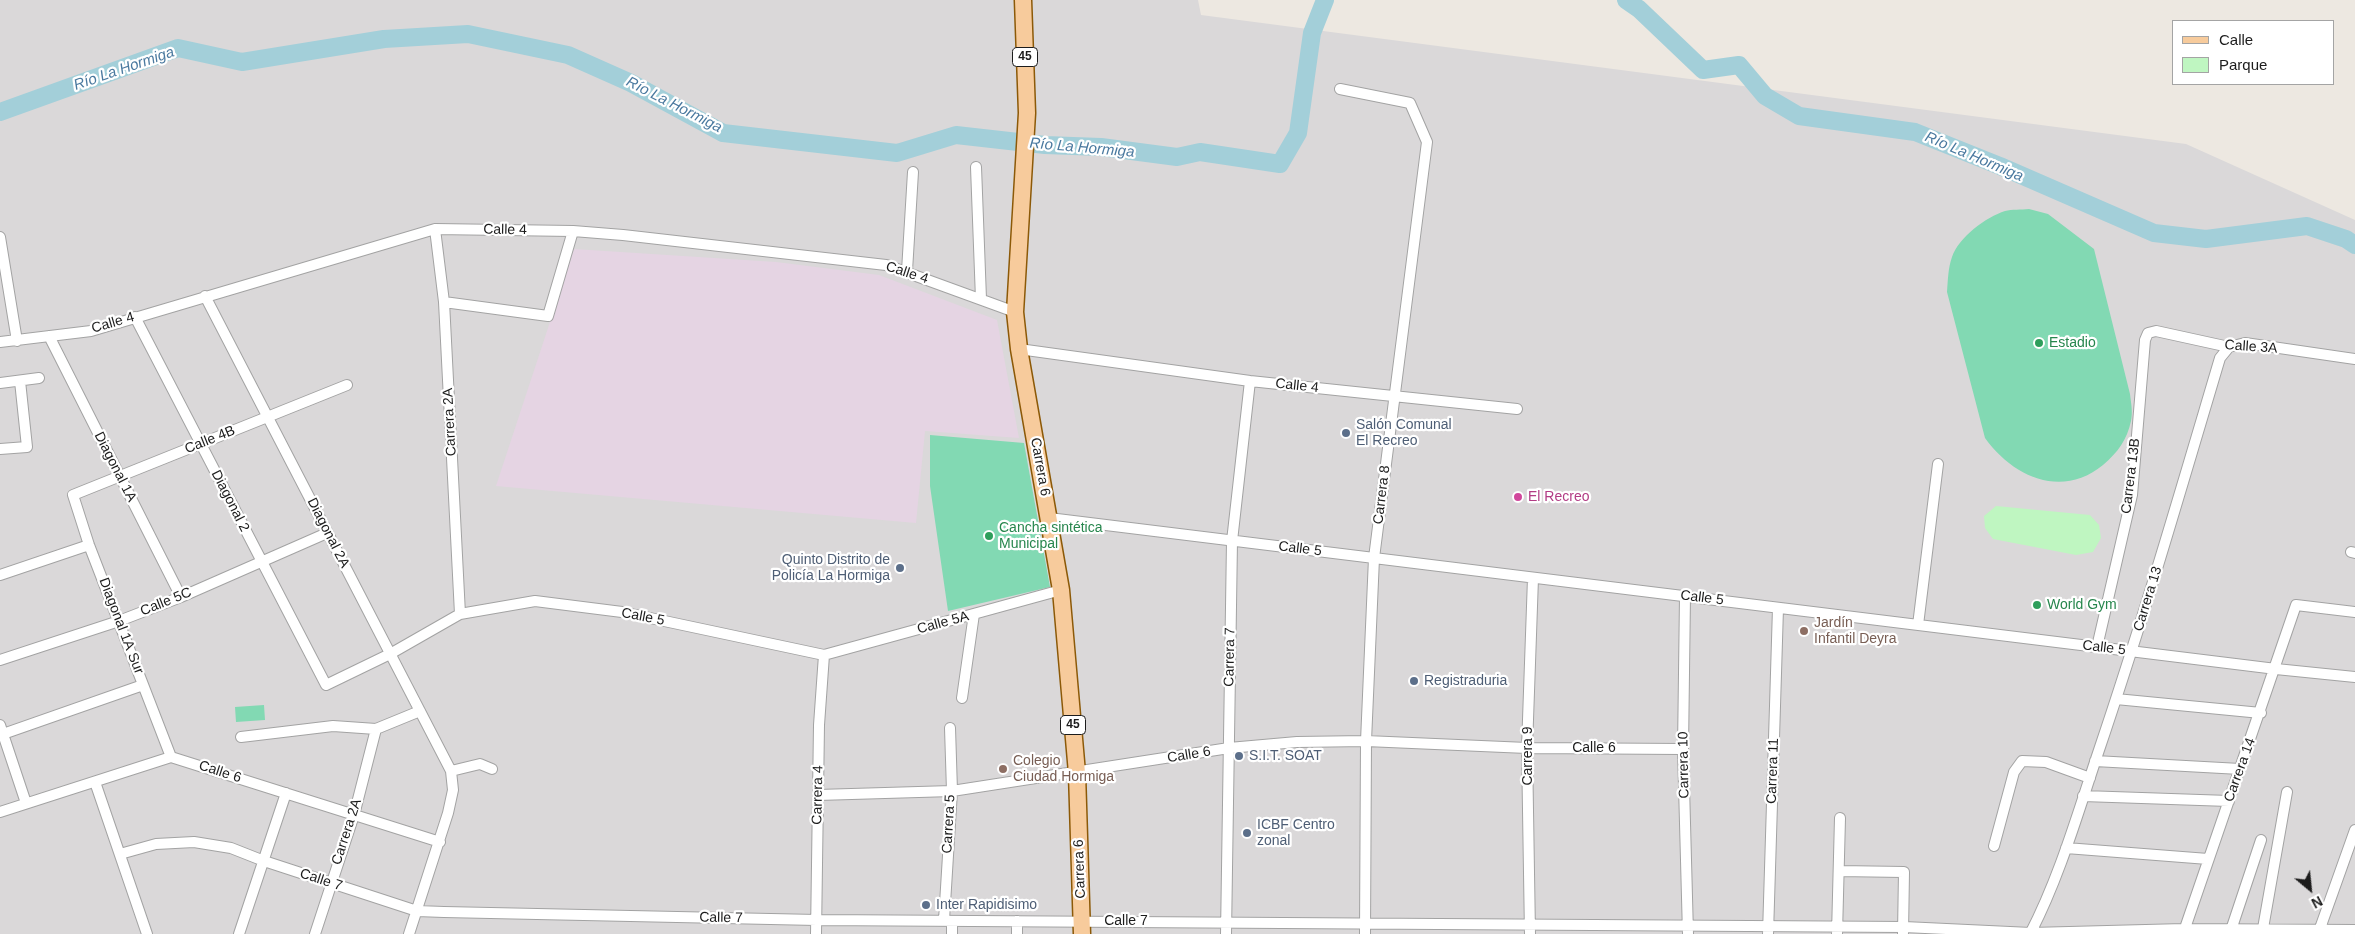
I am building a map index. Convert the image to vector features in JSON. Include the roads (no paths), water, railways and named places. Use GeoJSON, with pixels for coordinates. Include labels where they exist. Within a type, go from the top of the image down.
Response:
{"type":"FeatureCollection","features":[{"type":"Feature","properties":{"kind":"main road","name":"Carrera 6"},"geometry":{"type":"LineString","coordinates":[[1023,0],[1026,113],[1015,312],[1019,349],[1061,590],[1077,773],[1082,928]]}},
{"type":"Feature","properties":{"kind":"street","name":"Carrera 8"},"geometry":{"type":"LineString","coordinates":[[1340,89],[1410,103],[1427,142],[1374,558],[1366,740],[1365,934]]}},
{"type":"Feature","properties":{"kind":"street"},"geometry":{"type":"LineString","coordinates":[[976,167],[981,300]]}},
{"type":"Feature","properties":{"kind":"street"},"geometry":{"type":"LineString","coordinates":[[907,271],[912,172]]}},
{"type":"Feature","properties":{"kind":"street","name":"Calle 4"},"geometry":{"type":"LineString","coordinates":[[0,342],[90,330],[435,230],[573,231],[886,264],[1015,312]]}},
{"type":"Feature","properties":{"kind":"street","name":"Carrera 2A"},"geometry":{"type":"LineString","coordinates":[[435,230],[444,302],[460,614]]}},
{"type":"Feature","properties":{"kind":"street"},"geometry":{"type":"LineString","coordinates":[[444,302],[548,316],[573,231]]}},
{"type":"Feature","properties":{"kind":"street"},"geometry":{"type":"LineString","coordinates":[[0,237],[17,340]]}},
{"type":"Feature","properties":{"kind":"street","name":"Diagonal 2A"},"geometry":{"type":"LineString","coordinates":[[205,296],[451,771]]}},
{"type":"Feature","properties":{"kind":"street","name":"Diagonal 2"},"geometry":{"type":"LineString","coordinates":[[135,318],[326,685],[390,654]]}},
{"type":"Feature","properties":{"kind":"street","name":"Calle 3A"},"geometry":{"type":"LineString","coordinates":[[2148,333],[2156,331],[2229,347],[2245,343],[2355,359]]}},
{"type":"Feature","properties":{"kind":"street","name":"Carrera 13B"},"geometry":{"type":"LineString","coordinates":[[2097,647],[2132,495],[2145,340],[2148,333]]}},
{"type":"Feature","properties":{"kind":"street","name":"Diagonal 1A"},"geometry":{"type":"LineString","coordinates":[[49,336],[181,597]]}},
{"type":"Feature","properties":{"kind":"street","name":"Carrera 13"},"geometry":{"type":"LineString","coordinates":[[2030,934],[2050,896],[2132,651],[2220,358],[2229,347]]}},
{"type":"Feature","properties":{"kind":"street","name":"Calle 4"},"geometry":{"type":"LineString","coordinates":[[1019,349],[1250,381],[1517,409]]}},
{"type":"Feature","properties":{"kind":"street"},"geometry":{"type":"LineString","coordinates":[[0,383],[39,378]]}},
{"type":"Feature","properties":{"kind":"street"},"geometry":{"type":"LineString","coordinates":[[0,449],[27,447],[20,381]]}},
{"type":"Feature","properties":{"kind":"street","name":"Carrera 7"},"geometry":{"type":"LineString","coordinates":[[1226,934],[1232,541],[1250,381]]}},
{"type":"Feature","properties":{"kind":"street","name":"Calle 4B"},"geometry":{"type":"LineString","coordinates":[[73,495],[347,385]]}},
{"type":"Feature","properties":{"kind":"street"},"geometry":{"type":"LineString","coordinates":[[1918,625],[1938,464]]}},
{"type":"Feature","properties":{"kind":"street","name":"Diagonal 1A Sur"},"geometry":{"type":"LineString","coordinates":[[73,495],[89,545],[171,757]]}},
{"type":"Feature","properties":{"kind":"street","name":"Calle 5"},"geometry":{"type":"LineString","coordinates":[[1049,518],[2276,669],[2355,677]]}},
{"type":"Feature","properties":{"kind":"street","name":"Calle 5C"},"geometry":{"type":"LineString","coordinates":[[0,660],[119,621],[181,597],[328,533]]}},
{"type":"Feature","properties":{"kind":"street"},"geometry":{"type":"LineString","coordinates":[[0,574],[89,545]]}},
{"type":"Feature","properties":{"kind":"street","name":"Carrera 9"},"geometry":{"type":"LineString","coordinates":[[1530,929],[1527,748],[1532,578]]}},
{"type":"Feature","properties":{"kind":"street","name":"Calle 5A"},"geometry":{"type":"LineString","coordinates":[[824,655],[1061,590]]}},
{"type":"Feature","properties":{"kind":"street","name":"Carrera 10"},"geometry":{"type":"LineString","coordinates":[[1685,596],[1683,749],[1688,930]]}},
{"type":"Feature","properties":{"kind":"street","name":"Calle 5"},"geometry":{"type":"LineString","coordinates":[[460,614],[534,601],[622,612],[824,655]]}},
{"type":"Feature","properties":{"kind":"street","name":"Carrera 14"},"geometry":{"type":"LineString","coordinates":[[2183,932],[2261,713],[2296,605],[2355,612]]}},
{"type":"Feature","properties":{"kind":"street","name":"Carrera 11"},"geometry":{"type":"LineString","coordinates":[[1768,930],[1778,608]]}},
{"type":"Feature","properties":{"kind":"street"},"geometry":{"type":"LineString","coordinates":[[390,654],[460,614]]}},
{"type":"Feature","properties":{"kind":"street"},"geometry":{"type":"LineString","coordinates":[[962,698],[974,614]]}},
{"type":"Feature","properties":{"kind":"street","name":"Carrera 4"},"geometry":{"type":"LineString","coordinates":[[816,934],[819,725],[824,655]]}},
{"type":"Feature","properties":{"kind":"street"},"geometry":{"type":"LineString","coordinates":[[26,803],[1,731],[143,685]]}},
{"type":"Feature","properties":{"kind":"street"},"geometry":{"type":"LineString","coordinates":[[2116,699],[2261,713]]}},
{"type":"Feature","properties":{"kind":"street"},"geometry":{"type":"LineString","coordinates":[[241,737],[334,726],[376,729],[420,711]]}},
{"type":"Feature","properties":{"kind":"street","name":"Carrera 5"},"geometry":{"type":"LineString","coordinates":[[950,728],[952,792],[948,921],[952,934]]}},
{"type":"Feature","properties":{"kind":"street","name":"Carrera 2A"},"geometry":{"type":"LineString","coordinates":[[315,934],[354,815],[376,729]]}},
{"type":"Feature","properties":{"kind":"street","name":"Calle 6"},"geometry":{"type":"LineString","coordinates":[[818,795],[952,792],[1229,748],[1297,742],[1366,740],[1527,748],[1683,749]]}},
{"type":"Feature","properties":{"kind":"street"},"geometry":{"type":"LineString","coordinates":[[0,812],[171,757]]}},
{"type":"Feature","properties":{"kind":"street","name":"Calle 6"},"geometry":{"type":"LineString","coordinates":[[171,757],[440,842]]}},
{"type":"Feature","properties":{"kind":"street"},"geometry":{"type":"LineString","coordinates":[[1994,846],[2014,772],[2022,761],[2046,762],[2090,778]]}},
{"type":"Feature","properties":{"kind":"street"},"geometry":{"type":"LineString","coordinates":[[2095,761],[2240,769]]}},
{"type":"Feature","properties":{"kind":"street"},"geometry":{"type":"LineString","coordinates":[[409,934],[440,842],[453,790],[451,771],[480,764],[492,769]]}},
{"type":"Feature","properties":{"kind":"street"},"geometry":{"type":"LineString","coordinates":[[95,782],[147,934]]}},
{"type":"Feature","properties":{"kind":"street"},"geometry":{"type":"LineString","coordinates":[[2262,932],[2287,792]]}},
{"type":"Feature","properties":{"kind":"street"},"geometry":{"type":"LineString","coordinates":[[242,933],[286,793]]}},
{"type":"Feature","properties":{"kind":"street"},"geometry":{"type":"LineString","coordinates":[[2083,796],[2229,801]]}},
{"type":"Feature","properties":{"kind":"street"},"geometry":{"type":"LineString","coordinates":[[1838,930],[1840,818]]}},
{"type":"Feature","properties":{"kind":"street"},"geometry":{"type":"LineString","coordinates":[[2318,932],[2355,830]]}},
{"type":"Feature","properties":{"kind":"street"},"geometry":{"type":"LineString","coordinates":[[2231,930],[2261,840]]}},
{"type":"Feature","properties":{"kind":"street","name":"Calle 7"},"geometry":{"type":"LineString","coordinates":[[120,854],[156,844],[194,842],[231,848],[264,861],[417,911],[817,920],[1017,921],[1082,928],[1226,922],[1365,923],[1530,929],[1838,930],[2030,934],[2231,930],[2318,932],[2355,930]]}},
{"type":"Feature","properties":{"kind":"street"},"geometry":{"type":"LineString","coordinates":[[2066,848],[2208,859]]}},
{"type":"Feature","properties":{"kind":"street"},"geometry":{"type":"LineString","coordinates":[[1839,871],[1904,872],[1904,931]]}},
{"type":"Feature","properties":{"kind":"street"},"geometry":{"type":"LineString","coordinates":[[1017,921],[1017,934]]}},
{"type":"Feature","properties":{"kind":"waterway","name":"Río La Hormiga"},"geometry":{"type":"LineString","coordinates":[[0,112],[178,48],[242,62],[384,39],[468,34],[568,55],[631,83],[723,133],[897,153],[956,135],[1045,145],[1101,147],[1177,157],[1200,152],[1280,164],[1298,133],[1312,33],[1325,0]]}},
{"type":"Feature","properties":{"kind":"waterway","name":"Río La Hormiga"},"geometry":{"type":"LineString","coordinates":[[1626,0],[1639,9],[1703,70],[1739,65],[1765,96],[1799,116],[1915,132],[2000,166],[2154,233],[2206,239],[2307,226],[2346,239],[2355,245]]}},
{"type":"Feature","properties":{"kind":"place","name":"Estadio"},"geometry":{"type":"Point","coordinates":[2039,343]}},
{"type":"Feature","properties":{"kind":"place","name":"Salón Comunal El Recreo"},"geometry":{"type":"Point","coordinates":[1346,433]}},
{"type":"Feature","properties":{"kind":"place","name":"El Recreo"},"geometry":{"type":"Point","coordinates":[1518,497]}},
{"type":"Feature","properties":{"kind":"place","name":"Cancha sintética Municipal"},"geometry":{"type":"Point","coordinates":[989,536]}},
{"type":"Feature","properties":{"kind":"place","name":"Quinto Distrito de Policía La Hormiga"},"geometry":{"type":"Point","coordinates":[900,568]}},
{"type":"Feature","properties":{"kind":"place","name":"World Gym"},"geometry":{"type":"Point","coordinates":[2037,605]}},
{"type":"Feature","properties":{"kind":"place","name":"Jardín Infantil Deyra"},"geometry":{"type":"Point","coordinates":[1804,631]}},
{"type":"Feature","properties":{"kind":"place","name":"Registraduria"},"geometry":{"type":"Point","coordinates":[1414,681]}},
{"type":"Feature","properties":{"kind":"place","name":"S.I.T. SOAT"},"geometry":{"type":"Point","coordinates":[1239,756]}},
{"type":"Feature","properties":{"kind":"place","name":"Colegio Ciudad Hormiga"},"geometry":{"type":"Point","coordinates":[1003,769]}},
{"type":"Feature","properties":{"kind":"place","name":"ICBF Centro zonal"},"geometry":{"type":"Point","coordinates":[1247,833]}},
{"type":"Feature","properties":{"kind":"place","name":"Inter Rapidisimo"},"geometry":{"type":"Point","coordinates":[926,905]}}]}
